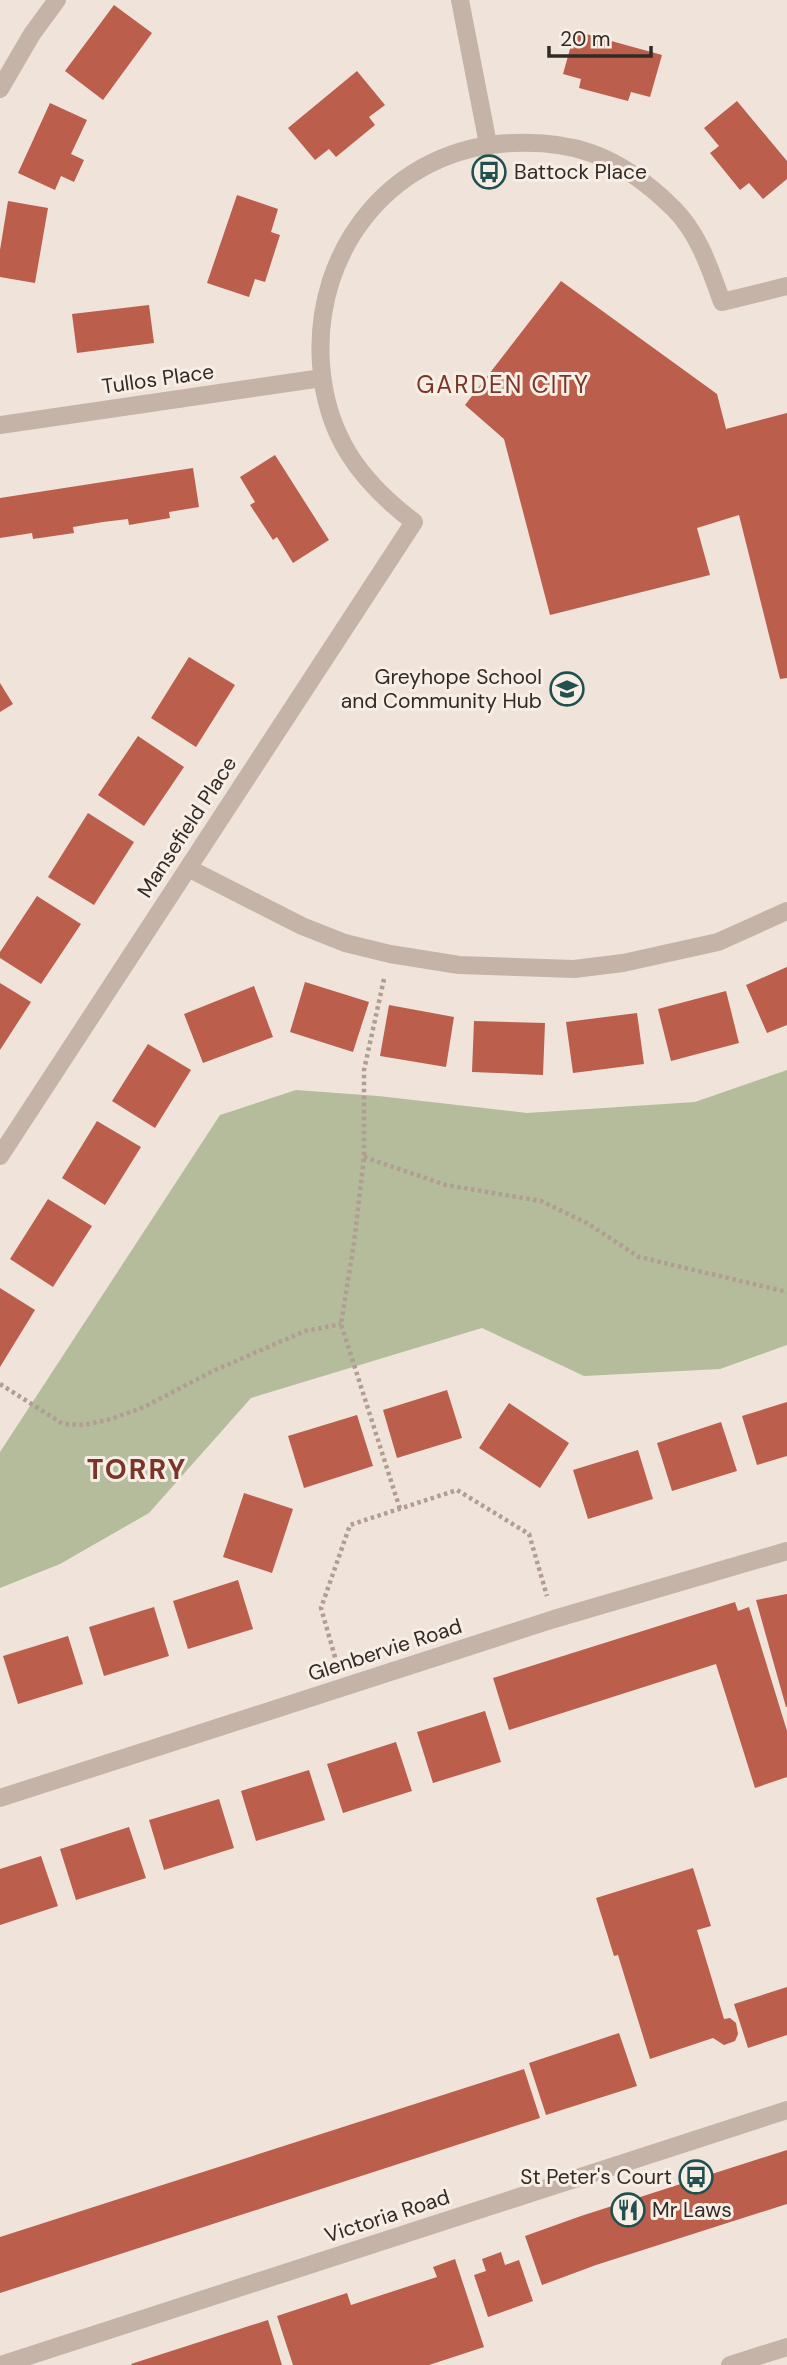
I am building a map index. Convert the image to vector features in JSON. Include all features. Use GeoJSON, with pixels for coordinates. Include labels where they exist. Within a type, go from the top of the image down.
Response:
{"type":"FeatureCollection","features":[{"type":"Feature","properties":{"kind":"street"},"geometry":{"type":"LineString","coordinates":[[0,89],[32,34],[57,0]]}},
{"type":"Feature","properties":{"kind":"street"},"geometry":{"type":"LineString","coordinates":[[460,0],[488,144]]}},
{"type":"Feature","properties":{"kind":"street"},"geometry":{"type":"LineString","coordinates":[[322,378],[319,338],[324,299],[337,261],[356,227],[382,197],[414,172],[450,154],[488,144],[540,142],[578,150],[591,153],[637,176],[676,210],[705,253],[722,302],[787,286]]}},
{"type":"Feature","properties":{"kind":"street","name":"Tullos Place"},"geometry":{"type":"LineString","coordinates":[[0,425],[322,378]]}},
{"type":"Feature","properties":{"kind":"street","name":"Mansefield Place"},"geometry":{"type":"LineString","coordinates":[[0,1156],[414,522],[386,501],[362,475],[343,445],[329,413],[322,378]]}},
{"type":"Feature","properties":{"kind":"street"},"geometry":{"type":"LineString","coordinates":[[188,868],[302,926],[345,943],[390,954],[459,965],[574,970],[635,961],[718,942],[787,911]]}},
{"type":"Feature","properties":{"kind":"street","name":"Glenbervie Road"},"geometry":{"type":"LineString","coordinates":[[0,1798],[554,1619],[787,1551]]}},
{"type":"Feature","properties":{"kind":"street","name":"Victoria Road"},"geometry":{"type":"LineString","coordinates":[[1,2365],[787,2110]]}},
{"type":"Feature","properties":{"kind":"street"},"geometry":{"type":"LineString","coordinates":[[730,2365],[787,2347]]}},
{"type":"Feature","properties":{"kind":"path"},"geometry":{"type":"LineString","coordinates":[[390,954],[364,1070],[364,1157],[341,1324],[400,1509]]}},
{"type":"Feature","properties":{"kind":"path"},"geometry":{"type":"LineString","coordinates":[[364,1157],[446,1185],[541,1201],[587,1223],[639,1257],[787,1292]]}},
{"type":"Feature","properties":{"kind":"path"},"geometry":{"type":"LineString","coordinates":[[0,1384],[63,1424],[84,1425],[144,1407],[213,1371],[305,1331],[341,1324]]}},
{"type":"Feature","properties":{"kind":"path"},"geometry":{"type":"LineString","coordinates":[[344,1688],[321,1608],[350,1525],[457,1490],[529,1534],[554,1619]]}},
{"type":"Feature","properties":{"kind":"green space"},"geometry":{"type":"Polygon","coordinates":[[[787,1070],[787,1345],[720,1369],[584,1376],[482,1328],[251,1398],[149,1513],[60,1564],[0,1588],[0,1452],[220,1115],[296,1090],[378,1096],[527,1113],[695,1102],[787,1070]]]}},
{"type":"Feature","properties":{"kind":"building"},"geometry":{"type":"Polygon","coordinates":[[[114,5],[152,33],[103,100],[65,71],[114,5]]]}},
{"type":"Feature","properties":{"kind":"building"},"geometry":{"type":"Polygon","coordinates":[[[575,31],[662,55],[650,97],[631,92],[628,101],[579,88],[581,79],[563,74],[575,31]]]}},
{"type":"Feature","properties":{"kind":"building"},"geometry":{"type":"Polygon","coordinates":[[[357,71],[385,105],[369,117],[375,125],[336,157],[329,149],[315,160],[288,128],[357,71]]]}},
{"type":"Feature","properties":{"kind":"building"},"geometry":{"type":"Polygon","coordinates":[[[737,101],[787,161],[787,179],[763,199],[749,183],[740,190],[710,153],[719,146],[704,128],[737,101]]]}},
{"type":"Feature","properties":{"kind":"building"},"geometry":{"type":"Polygon","coordinates":[[[50,103],[87,120],[71,154],[84,160],[74,182],[61,176],[55,190],[18,173],[50,103]]]}},
{"type":"Feature","properties":{"kind":"building"},"geometry":{"type":"Polygon","coordinates":[[[237,195],[278,209],[271,232],[280,235],[265,282],[255,279],[249,297],[207,283],[237,195]]]}},
{"type":"Feature","properties":{"kind":"building"},"geometry":{"type":"Polygon","coordinates":[[[8,201],[48,208],[35,283],[0,277],[0,250],[8,201]]]}},
{"type":"Feature","properties":{"kind":"building"},"geometry":{"type":"Polygon","coordinates":[[[561,281],[717,394],[726,429],[787,413],[787,678],[780,679],[739,515],[697,528],[710,575],[550,615],[504,439],[465,405],[561,281]]]}},
{"type":"Feature","properties":{"kind":"building"},"geometry":{"type":"Polygon","coordinates":[[[149,305],[154,343],[77,353],[72,314],[149,305]]]}},
{"type":"Feature","properties":{"kind":"building"},"geometry":{"type":"Polygon","coordinates":[[[275,455],[329,540],[293,563],[277,537],[273,540],[250,505],[255,502],[240,477],[275,455]]]}},
{"type":"Feature","properties":{"kind":"building"},"geometry":{"type":"Polygon","coordinates":[[[193,468],[199,507],[169,512],[170,518],[129,525],[128,519],[103,522],[73,527],[74,533],[33,539],[32,533],[0,538],[0,498],[193,468]]]}},
{"type":"Feature","properties":{"kind":"building"},"geometry":{"type":"Polygon","coordinates":[[[189,657],[235,685],[196,747],[151,718],[189,657]]]}},
{"type":"Feature","properties":{"kind":"building"},"geometry":{"type":"Polygon","coordinates":[[[0,683],[13,704],[0,712],[0,683]]]}},
{"type":"Feature","properties":{"kind":"building"},"geometry":{"type":"Polygon","coordinates":[[[138,736],[184,767],[144,826],[98,795],[138,736]]]}},
{"type":"Feature","properties":{"kind":"building"},"geometry":{"type":"Polygon","coordinates":[[[88,813],[134,842],[94,905],[48,877],[88,813]]]}},
{"type":"Feature","properties":{"kind":"building"},"geometry":{"type":"Polygon","coordinates":[[[37,896],[81,924],[41,984],[0,958],[0,952],[37,896]]]}},
{"type":"Feature","properties":{"kind":"building"},"geometry":{"type":"Polygon","coordinates":[[[787,967],[787,1025],[767,1033],[746,985],[787,967]]]}},
{"type":"Feature","properties":{"kind":"building"},"geometry":{"type":"Polygon","coordinates":[[[305,982],[369,1002],[353,1052],[290,1032],[305,982]]]}},
{"type":"Feature","properties":{"kind":"building"},"geometry":{"type":"Polygon","coordinates":[[[0,983],[31,1002],[0,1050],[0,983]]]}},
{"type":"Feature","properties":{"kind":"building"},"geometry":{"type":"Polygon","coordinates":[[[254,986],[273,1037],[203,1063],[184,1014],[254,986]]]}},
{"type":"Feature","properties":{"kind":"building"},"geometry":{"type":"Polygon","coordinates":[[[726,991],[739,1043],[671,1061],[658,1009],[726,991]]]}},
{"type":"Feature","properties":{"kind":"building"},"geometry":{"type":"Polygon","coordinates":[[[389,1005],[454,1017],[446,1067],[380,1056],[389,1005]]]}},
{"type":"Feature","properties":{"kind":"building"},"geometry":{"type":"Polygon","coordinates":[[[637,1013],[644,1064],[573,1073],[566,1022],[637,1013]]]}},
{"type":"Feature","properties":{"kind":"building"},"geometry":{"type":"Polygon","coordinates":[[[474,1021],[545,1023],[543,1075],[472,1072],[474,1021]]]}},
{"type":"Feature","properties":{"kind":"building"},"geometry":{"type":"Polygon","coordinates":[[[148,1044],[191,1070],[155,1128],[112,1101],[148,1044]]]}},
{"type":"Feature","properties":{"kind":"building"},"geometry":{"type":"Polygon","coordinates":[[[97,1121],[141,1147],[105,1205],[62,1178],[97,1121]]]}},
{"type":"Feature","properties":{"kind":"building"},"geometry":{"type":"Polygon","coordinates":[[[48,1199],[92,1226],[53,1287],[10,1259],[48,1199]]]}},
{"type":"Feature","properties":{"kind":"building"},"geometry":{"type":"Polygon","coordinates":[[[0,1288],[35,1310],[0,1367],[0,1288]]]}},
{"type":"Feature","properties":{"kind":"building"},"geometry":{"type":"Polygon","coordinates":[[[447,1390],[462,1438],[397,1458],[383,1410],[447,1390]]]}},
{"type":"Feature","properties":{"kind":"building"},"geometry":{"type":"Polygon","coordinates":[[[787,1402],[787,1456],[757,1465],[742,1416],[787,1402]]]}},
{"type":"Feature","properties":{"kind":"building"},"geometry":{"type":"Polygon","coordinates":[[[509,1403],[569,1443],[540,1488],[479,1448],[509,1403]]]}},
{"type":"Feature","properties":{"kind":"building"},"geometry":{"type":"Polygon","coordinates":[[[357,1415],[373,1466],[304,1488],[288,1436],[357,1415]]]}},
{"type":"Feature","properties":{"kind":"building"},"geometry":{"type":"Polygon","coordinates":[[[721,1422],[737,1471],[672,1491],[657,1443],[721,1422]]]}},
{"type":"Feature","properties":{"kind":"building"},"geometry":{"type":"Polygon","coordinates":[[[638,1450],[653,1499],[588,1519],[573,1470],[638,1450]]]}},
{"type":"Feature","properties":{"kind":"building"},"geometry":{"type":"Polygon","coordinates":[[[244,1493],[293,1509],[272,1573],[223,1557],[244,1493]]]}},
{"type":"Feature","properties":{"kind":"building"},"geometry":{"type":"Polygon","coordinates":[[[238,1580],[253,1629],[188,1649],[173,1601],[238,1580]]]}},
{"type":"Feature","properties":{"kind":"building"},"geometry":{"type":"Polygon","coordinates":[[[787,1594],[787,1707],[786,1707],[756,1600],[787,1594]]]}},
{"type":"Feature","properties":{"kind":"building"},"geometry":{"type":"Polygon","coordinates":[[[735,1602],[738,1611],[749,1607],[787,1731],[787,1777],[755,1788],[716,1664],[509,1730],[493,1678],[735,1602]]]}},
{"type":"Feature","properties":{"kind":"building"},"geometry":{"type":"Polygon","coordinates":[[[154,1607],[169,1656],[104,1676],[89,1627],[154,1607]]]}},
{"type":"Feature","properties":{"kind":"building"},"geometry":{"type":"Polygon","coordinates":[[[68,1636],[83,1684],[18,1704],[3,1656],[68,1636]]]}},
{"type":"Feature","properties":{"kind":"building"},"geometry":{"type":"Polygon","coordinates":[[[485,1711],[501,1762],[433,1783],[417,1732],[485,1711]]]}},
{"type":"Feature","properties":{"kind":"building"},"geometry":{"type":"Polygon","coordinates":[[[396,1742],[412,1791],[343,1813],[327,1764],[396,1742]]]}},
{"type":"Feature","properties":{"kind":"building"},"geometry":{"type":"Polygon","coordinates":[[[309,1770],[325,1820],[256,1841],[241,1791],[309,1770]]]}},
{"type":"Feature","properties":{"kind":"building"},"geometry":{"type":"Polygon","coordinates":[[[219,1799],[234,1848],[164,1870],[149,1820],[219,1799]]]}},
{"type":"Feature","properties":{"kind":"building"},"geometry":{"type":"Polygon","coordinates":[[[129,1827],[146,1878],[76,1900],[60,1849],[129,1827]]]}},
{"type":"Feature","properties":{"kind":"building"},"geometry":{"type":"Polygon","coordinates":[[[41,1856],[58,1906],[0,1925],[0,1869],[41,1856]]]}},
{"type":"Feature","properties":{"kind":"building"},"geometry":{"type":"Polygon","coordinates":[[[693,1868],[711,1926],[697,1930],[724,2019],[730,2018],[736,2023],[738,2034],[735,2041],[724,2045],[713,2038],[650,2059],[618,1955],[614,1956],[596,1898],[693,1868]]]}},
{"type":"Feature","properties":{"kind":"building"},"geometry":{"type":"Polygon","coordinates":[[[787,1987],[787,2035],[748,2048],[734,2004],[787,1987]]]}},
{"type":"Feature","properties":{"kind":"building"},"geometry":{"type":"Polygon","coordinates":[[[619,2033],[637,2086],[546,2115],[529,2063],[619,2033]]]}},
{"type":"Feature","properties":{"kind":"building"},"geometry":{"type":"Polygon","coordinates":[[[524,2069],[540,2118],[0,2293],[0,2237],[524,2069]]]}},
{"type":"Feature","properties":{"kind":"building"},"geometry":{"type":"Polygon","coordinates":[[[787,2150],[787,2204],[542,2285],[525,2236],[787,2150]]]}},
{"type":"Feature","properties":{"kind":"building"},"geometry":{"type":"Polygon","coordinates":[[[501,2252],[505,2265],[519,2260],[533,2301],[488,2317],[474,2275],[486,2271],[482,2259],[501,2252]]]}},
{"type":"Feature","properties":{"kind":"building"},"geometry":{"type":"Polygon","coordinates":[[[455,2259],[484,2347],[429,2365],[293,2365],[277,2316],[347,2293],[351,2305],[437,2277],[433,2267],[455,2259]]]}},
{"type":"Feature","properties":{"kind":"building"},"geometry":{"type":"Polygon","coordinates":[[[268,2320],[282,2365],[131,2364],[268,2320]]]}},
{"type":"Feature","properties":{"kind":"place","name":"Battock Place"},"geometry":{"type":"Point","coordinates":[489,172]}},
{"type":"Feature","properties":{"kind":"place","name":"Greyhope School and Community Hub"},"geometry":{"type":"Point","coordinates":[567,689]}},
{"type":"Feature","properties":{"kind":"place","name":"St Peter's Court"},"geometry":{"type":"Point","coordinates":[696,2177]}},
{"type":"Feature","properties":{"kind":"place","name":"Mr Laws"},"geometry":{"type":"Point","coordinates":[628,2210]}},
{"type":"Feature","properties":{"kind":"district","name":"GARDEN CITY"},"geometry":{"type":"Point","coordinates":[503,385]}},
{"type":"Feature","properties":{"kind":"district","name":"TORRY"},"geometry":{"type":"Point","coordinates":[137,1469]}}]}
